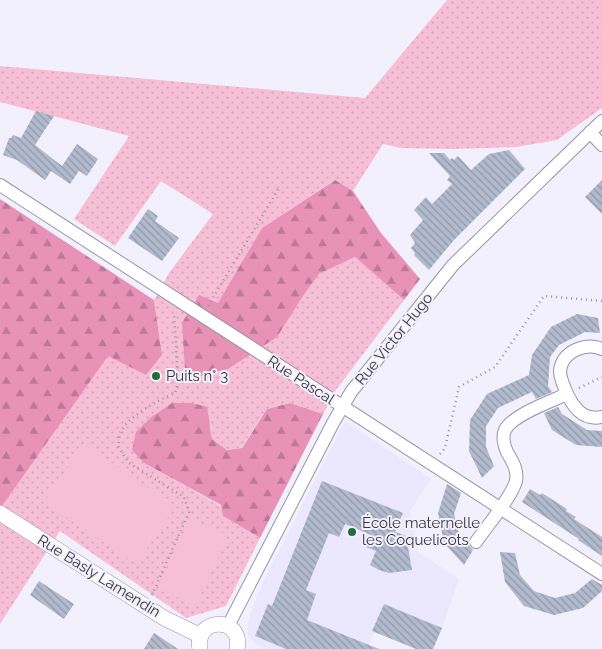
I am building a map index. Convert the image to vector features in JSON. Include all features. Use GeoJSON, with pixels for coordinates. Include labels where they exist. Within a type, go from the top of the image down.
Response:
{"type":"FeatureCollection","features":[{"type":"Feature","properties":{"kind":"street","name":"Rue Victor Hugo"},"geometry":{"type":"LineString","coordinates":[[228,626],[341,406],[457,261],[602,120]]}},
{"type":"Feature","properties":{"kind":"street"},"geometry":{"type":"LineString","coordinates":[[590,132],[602,145]]}},
{"type":"Feature","properties":{"kind":"street","name":"Rue Pascal"},"geometry":{"type":"LineString","coordinates":[[0,186],[602,574]]}},
{"type":"Feature","properties":{"kind":"street"},"geometry":{"type":"LineString","coordinates":[[602,349],[592,346],[581,347],[568,354],[560,371],[573,406],[582,414],[593,418],[602,417]]}},
{"type":"Feature","properties":{"kind":"street"},"geometry":{"type":"LineString","coordinates":[[476,542],[513,487],[516,470],[505,445],[504,432],[506,428],[515,419],[567,394]]}},
{"type":"Feature","properties":{"kind":"street","name":"Rue Basly Lamendin"},"geometry":{"type":"LineString","coordinates":[[0,513],[200,643]]}},
{"type":"Feature","properties":{"kind":"street"},"geometry":{"type":"LineString","coordinates":[[200,643],[204,630],[212,625],[222,624],[228,626],[236,634],[237,649]]}},
{"type":"Feature","properties":{"kind":"path"},"geometry":{"type":"LineString","coordinates":[[202,316],[279,188]]}},
{"type":"Feature","properties":{"kind":"path"},"geometry":{"type":"LineString","coordinates":[[152,595],[189,512],[184,496],[129,463],[118,446],[122,430],[137,414],[162,398],[175,393],[178,383],[173,296]]}},
{"type":"Feature","properties":{"kind":"path"},"geometry":{"type":"LineString","coordinates":[[433,465],[445,448],[460,387],[495,367],[544,296],[602,301]]}},
{"type":"Feature","properties":{"kind":"path"},"geometry":{"type":"LineString","coordinates":[[567,394],[602,377]]}},
{"type":"Feature","properties":{"kind":"shaded area"},"geometry":{"type":"Polygon","coordinates":[[[447,0],[602,0],[602,108],[557,140],[516,147],[401,148],[383,144],[353,191],[334,180],[262,228],[218,304],[182,323],[301,299],[319,274],[355,257],[404,300],[336,390],[323,414],[290,403],[267,409],[241,448],[227,450],[212,439],[211,426],[144,463],[221,506],[223,516],[260,538],[226,606],[186,618],[60,531],[0,624],[0,509],[108,355],[146,375],[162,355],[154,300],[169,273],[213,214],[161,181],[115,246],[74,219],[129,136],[0,102],[0,66],[365,98],[447,0]]]}},
{"type":"Feature","properties":{"kind":"shaded area","name":"École maternelle les Coquelicots"},"geometry":{"type":"Polygon","coordinates":[[[345,421],[431,479],[410,511],[418,552],[459,579],[433,649],[416,649],[375,632],[367,649],[263,649],[248,637],[247,629],[250,615],[262,584],[345,421]]]}},
{"type":"Feature","properties":{"kind":"shaded area"},"geometry":{"type":"Polygon","coordinates":[[[83,444],[176,506],[136,564],[44,502],[83,444]]]}},
{"type":"Feature","properties":{"kind":"shaded area"},"geometry":{"type":"Polygon","coordinates":[[[190,518],[228,535],[196,606],[158,589],[190,518]]]}},
{"type":"Feature","properties":{"kind":"green space"},"geometry":{"type":"Polygon","coordinates":[[[335,180],[353,191],[381,233],[420,279],[404,300],[355,257],[319,274],[277,337],[228,369],[197,377],[185,370],[182,323],[199,295],[218,303],[262,228],[335,180]]]}},
{"type":"Feature","properties":{"kind":"green space"},"geometry":{"type":"Polygon","coordinates":[[[0,199],[154,300],[162,355],[146,375],[108,356],[0,509],[0,199]]]}},
{"type":"Feature","properties":{"kind":"green space"},"geometry":{"type":"Polygon","coordinates":[[[172,403],[192,403],[207,407],[212,439],[227,450],[242,448],[267,409],[290,403],[323,414],[260,538],[223,516],[221,505],[144,463],[132,450],[136,432],[150,418],[172,403]]]}},
{"type":"Feature","properties":{"kind":"building"},"geometry":{"type":"Polygon","coordinates":[[[36,111],[54,116],[35,145],[62,166],[77,144],[98,159],[87,176],[79,171],[70,184],[51,171],[45,180],[17,160],[3,155],[9,138],[13,135],[21,138],[36,111]]]}},
{"type":"Feature","properties":{"kind":"building"},"geometry":{"type":"Polygon","coordinates":[[[509,150],[525,169],[454,240],[429,270],[414,255],[415,253],[411,248],[415,243],[410,235],[423,220],[414,210],[426,197],[432,204],[452,184],[447,180],[450,176],[429,153],[444,153],[450,160],[452,158],[454,160],[458,156],[471,170],[489,154],[509,150]]]}},
{"type":"Feature","properties":{"kind":"building"},"geometry":{"type":"Polygon","coordinates":[[[602,180],[602,214],[585,197],[602,180]]]}},
{"type":"Feature","properties":{"kind":"building"},"geometry":{"type":"Polygon","coordinates":[[[148,209],[158,216],[155,221],[179,238],[162,261],[128,238],[148,209]]]}},
{"type":"Feature","properties":{"kind":"building"},"geometry":{"type":"Polygon","coordinates":[[[577,314],[598,318],[600,333],[585,332],[559,345],[550,357],[548,386],[552,392],[536,399],[532,392],[498,408],[486,426],[486,447],[494,466],[482,478],[469,451],[470,420],[487,394],[529,375],[532,355],[551,327],[577,314]]]}},
{"type":"Feature","properties":{"kind":"building"},"geometry":{"type":"Polygon","coordinates":[[[558,407],[562,414],[587,430],[602,431],[602,447],[576,445],[552,430],[544,413],[558,407]]]}},
{"type":"Feature","properties":{"kind":"building"},"geometry":{"type":"Polygon","coordinates":[[[322,481],[403,513],[395,532],[406,536],[412,570],[389,573],[370,565],[376,551],[366,547],[371,535],[345,524],[339,537],[329,533],[306,590],[316,594],[307,620],[379,649],[286,649],[255,636],[268,604],[272,606],[322,481]]]}},
{"type":"Feature","properties":{"kind":"building"},"geometry":{"type":"Polygon","coordinates":[[[447,484],[461,493],[454,514],[459,534],[473,550],[464,565],[444,543],[438,513],[447,484]]]}},
{"type":"Feature","properties":{"kind":"building"},"geometry":{"type":"Polygon","coordinates":[[[530,489],[540,495],[542,493],[567,509],[566,511],[576,517],[574,519],[602,537],[602,556],[522,502],[530,489]]]}},
{"type":"Feature","properties":{"kind":"building"},"geometry":{"type":"Polygon","coordinates":[[[500,552],[515,553],[520,575],[534,591],[555,598],[575,593],[592,579],[602,585],[602,591],[583,608],[554,615],[524,606],[505,582],[500,552]]]}},
{"type":"Feature","properties":{"kind":"building"},"geometry":{"type":"Polygon","coordinates":[[[39,581],[74,604],[64,619],[30,595],[39,581]]]}},
{"type":"Feature","properties":{"kind":"building"},"geometry":{"type":"Polygon","coordinates":[[[384,604],[442,628],[433,649],[416,649],[372,631],[384,604]]]}},
{"type":"Feature","properties":{"kind":"building"},"geometry":{"type":"Polygon","coordinates":[[[154,633],[178,649],[144,649],[154,633]]]}},
{"type":"Feature","properties":{"kind":"place","name":"Puits n° 3"},"geometry":{"type":"Point","coordinates":[156,376]}},
{"type":"Feature","properties":{"kind":"place","name":"École maternelle les Coquelicots"},"geometry":{"type":"Point","coordinates":[352,532]}}]}
